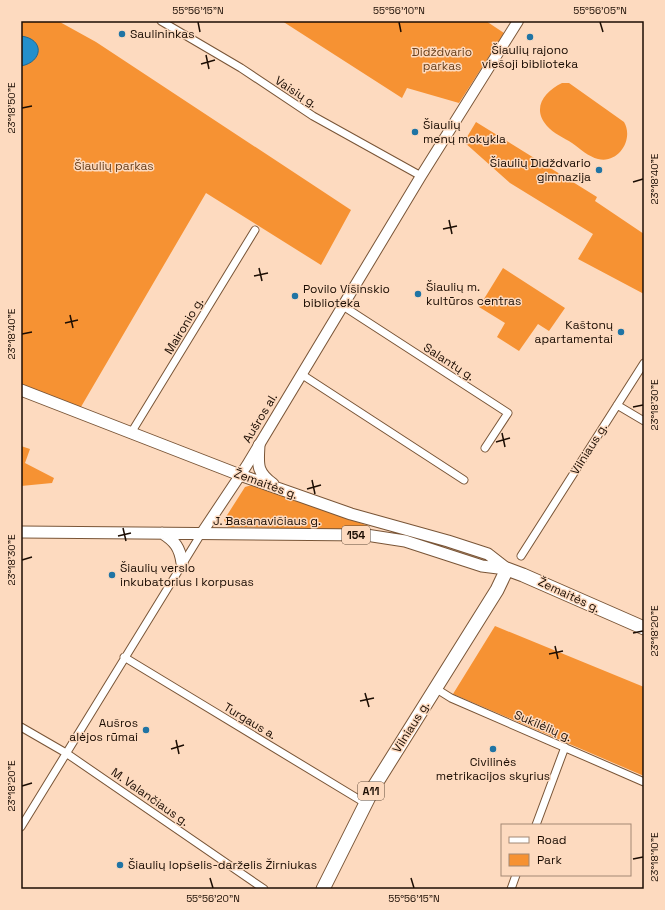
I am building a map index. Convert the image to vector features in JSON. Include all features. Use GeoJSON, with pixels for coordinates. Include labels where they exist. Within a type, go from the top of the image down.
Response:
{"type":"FeatureCollection","features":[{"type":"Feature","properties":{"kind":"highway","name":"Žemaitės g."},"geometry":{"type":"LineString","coordinates":[[507,569],[644,628]]}},
{"type":"Feature","properties":{"kind":"highway","name":"Vilniaus g."},"geometry":{"type":"LineString","coordinates":[[323,889],[365,803],[497,590],[507,569]]}},
{"type":"Feature","properties":{"kind":"main road","name":"Aušros al."},"geometry":{"type":"LineString","coordinates":[[201,534],[259,445],[421,176],[518,21]]}},
{"type":"Feature","properties":{"kind":"main road","name":"Žemaitės g."},"geometry":{"type":"LineString","coordinates":[[21,390],[240,475],[351,514],[448,541],[488,554],[507,569]]}},
{"type":"Feature","properties":{"kind":"main road"},"geometry":{"type":"LineString","coordinates":[[259,445],[258,468],[265,478],[280,489]]}},
{"type":"Feature","properties":{"kind":"main road","name":"J. Basanavičiaus g."},"geometry":{"type":"LineString","coordinates":[[21,532],[366,535],[405,541],[482,566],[507,569]]}},
{"type":"Feature","properties":{"kind":"main road"},"geometry":{"type":"LineString","coordinates":[[162,533],[172,539],[178,547],[182,563]]}},
{"type":"Feature","properties":{"kind":"street","name":"Vaisių g."},"geometry":{"type":"LineString","coordinates":[[161,21],[241,68],[313,116],[421,176]]}},
{"type":"Feature","properties":{"kind":"street","name":"Maironio g."},"geometry":{"type":"LineString","coordinates":[[131,433],[255,230]]}},
{"type":"Feature","properties":{"kind":"street","name":"Salantų g."},"geometry":{"type":"LineString","coordinates":[[343,306],[508,413],[485,448]]}},
{"type":"Feature","properties":{"kind":"street","name":"Vilniaus g."},"geometry":{"type":"LineString","coordinates":[[521,556],[644,363]]}},
{"type":"Feature","properties":{"kind":"street"},"geometry":{"type":"LineString","coordinates":[[302,374],[464,480]]}},
{"type":"Feature","properties":{"kind":"street"},"geometry":{"type":"LineString","coordinates":[[617,405],[644,421]]}},
{"type":"Feature","properties":{"kind":"street","name":"Aušros al."},"geometry":{"type":"LineString","coordinates":[[21,827],[124,657],[201,534]]}},
{"type":"Feature","properties":{"kind":"street","name":"Turgaus a."},"geometry":{"type":"LineString","coordinates":[[124,657],[365,803]]}},
{"type":"Feature","properties":{"kind":"street","name":"Sukilėlių g."},"geometry":{"type":"LineString","coordinates":[[435,688],[451,698],[644,782]]}},
{"type":"Feature","properties":{"kind":"street","name":"M. Valančiaus g."},"geometry":{"type":"LineString","coordinates":[[21,727],[66,753],[264,889]]}},
{"type":"Feature","properties":{"kind":"street"},"geometry":{"type":"LineString","coordinates":[[536,824],[565,747]]}},
{"type":"Feature","properties":{"kind":"street"},"geometry":{"type":"LineString","coordinates":[[511,889],[516,876]]}},
{"type":"Feature","properties":{"kind":"green space","name":"Šiaulių parkas"},"geometry":{"type":"Polygon","coordinates":[[[21,21],[58,21],[96,42],[351,210],[321,265],[206,193],[78,412],[21,390],[21,21]]]}},
{"type":"Feature","properties":{"kind":"green space","name":"Didždvario parkas"},"geometry":{"type":"Polygon","coordinates":[[[282,21],[486,21],[504,33],[459,103],[407,88],[402,98],[282,21]]]}},
{"type":"Feature","properties":{"kind":"green space"},"geometry":{"type":"Polygon","coordinates":[[[562,83],[569,83],[624,122],[627,129],[626,142],[623,149],[618,154],[606,160],[595,158],[549,129],[542,119],[540,107],[546,95],[562,83]]]}},
{"type":"Feature","properties":{"kind":"green space"},"geometry":{"type":"Polygon","coordinates":[[[476,122],[597,197],[595,201],[644,234],[644,294],[578,259],[593,234],[510,183],[464,142],[476,122]]]}},
{"type":"Feature","properties":{"kind":"green space"},"geometry":{"type":"Polygon","coordinates":[[[503,268],[565,308],[549,331],[538,324],[519,351],[497,337],[505,323],[479,307],[503,268]]]}},
{"type":"Feature","properties":{"kind":"green space"},"geometry":{"type":"Polygon","coordinates":[[[21,446],[30,449],[25,463],[54,478],[52,483],[21,486],[21,446]]]}},
{"type":"Feature","properties":{"kind":"green space"},"geometry":{"type":"Polygon","coordinates":[[[252,485],[369,526],[369,529],[228,527],[224,520],[245,487],[252,485]]]}},
{"type":"Feature","properties":{"kind":"green space"},"geometry":{"type":"Polygon","coordinates":[[[495,626],[644,687],[644,776],[453,694],[495,626]]]}},
{"type":"Feature","properties":{"kind":"water"},"geometry":{"type":"Polygon","coordinates":[[[21,36],[34,41],[38,51],[34,60],[21,66],[21,36]]]}},
{"type":"Feature","properties":{"kind":"place","name":"Saulininkas"},"geometry":{"type":"Point","coordinates":[122,34]}},
{"type":"Feature","properties":{"kind":"place","name":"Šiaulių rajono viešoji biblioteka"},"geometry":{"type":"Point","coordinates":[530,37]}},
{"type":"Feature","properties":{"kind":"place","name":"Šiaulių menų mokykla"},"geometry":{"type":"Point","coordinates":[415,132]}},
{"type":"Feature","properties":{"kind":"place","name":"Šiaulių Didždvario gimnazija"},"geometry":{"type":"Point","coordinates":[599,170]}},
{"type":"Feature","properties":{"kind":"place","name":"Šiaulių m. kultūros centras"},"geometry":{"type":"Point","coordinates":[418,294]}},
{"type":"Feature","properties":{"kind":"place","name":"Povilo Višinskio biblioteka"},"geometry":{"type":"Point","coordinates":[295,296]}},
{"type":"Feature","properties":{"kind":"place","name":"Kaštonų apartamentai"},"geometry":{"type":"Point","coordinates":[621,332]}},
{"type":"Feature","properties":{"kind":"place","name":"Šiaulių verslo inkubatorius I korpusas"},"geometry":{"type":"Point","coordinates":[112,575]}},
{"type":"Feature","properties":{"kind":"place","name":"Aušros alėjos rūmai"},"geometry":{"type":"Point","coordinates":[146,730]}},
{"type":"Feature","properties":{"kind":"place","name":"Civilinės metrikacijos skyrius"},"geometry":{"type":"Point","coordinates":[493,749]}},
{"type":"Feature","properties":{"kind":"place","name":"Šiaulių lopšelis-darželis Žirniukas"},"geometry":{"type":"Point","coordinates":[120,865]}}]}
